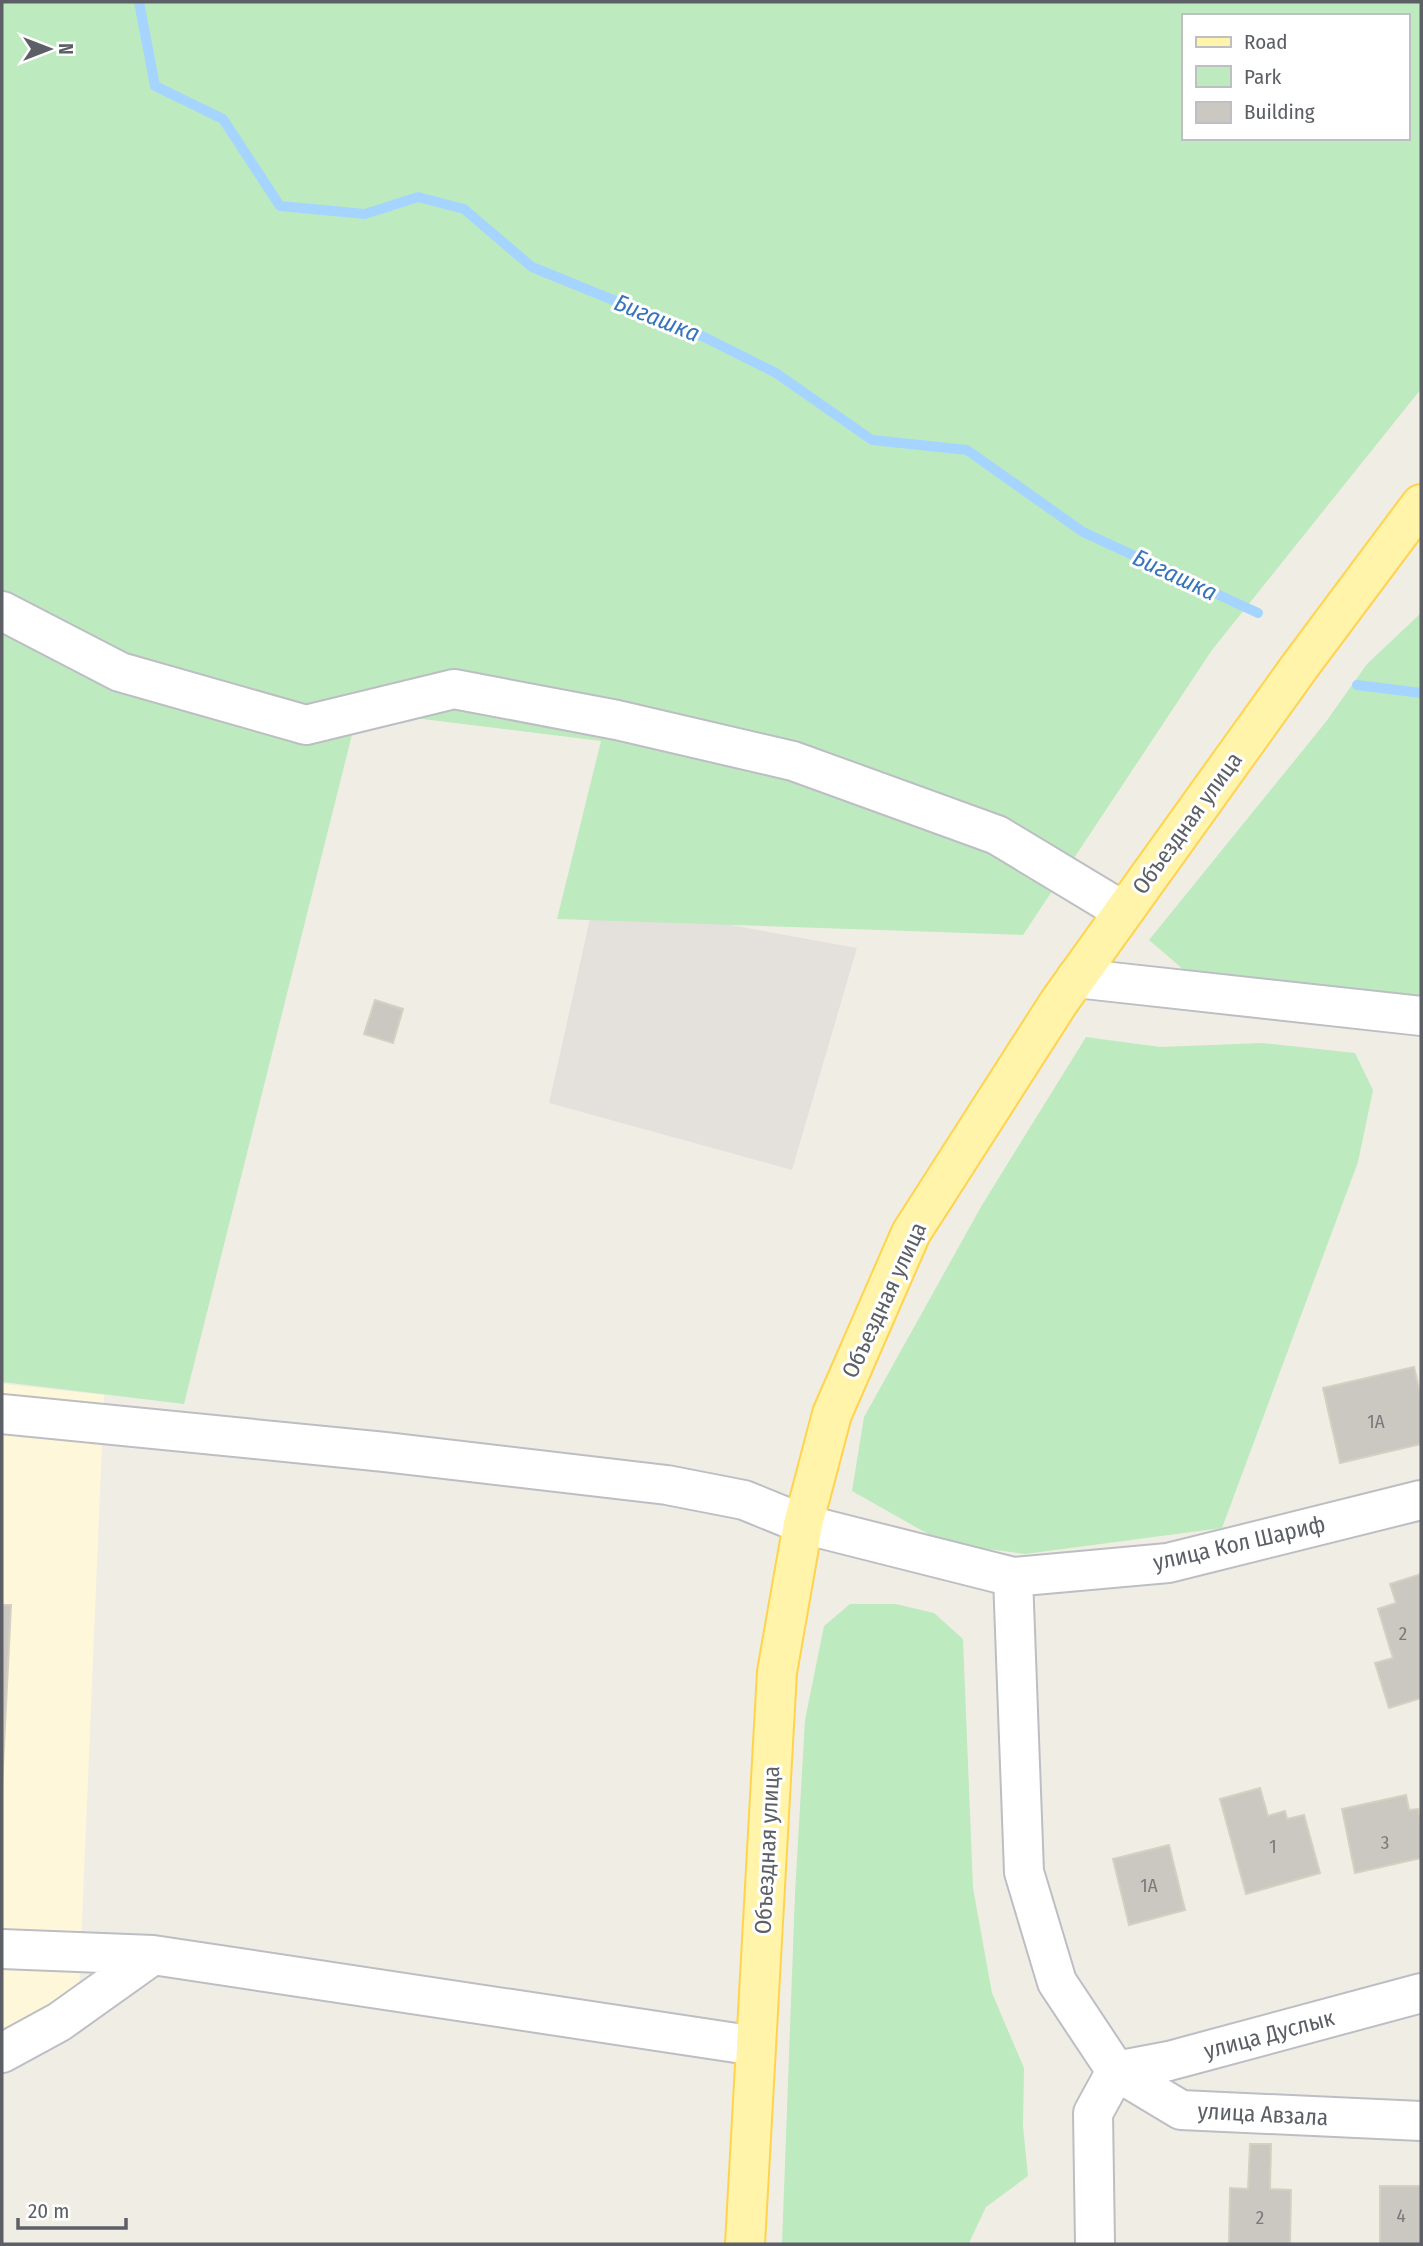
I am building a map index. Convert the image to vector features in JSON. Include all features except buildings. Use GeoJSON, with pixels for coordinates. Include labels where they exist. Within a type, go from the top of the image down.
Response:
{"type":"FeatureCollection","features":[{"type":"Feature","properties":{"kind":"main road","name":"Объездная улица"},"geometry":{"type":"LineString","coordinates":[[745,2244],[777,1672],[803,1524],[832,1414],[911,1233],[1076,978],[1300,666],[1421,504]]}},
{"type":"Feature","properties":{"kind":"street"},"geometry":{"type":"LineString","coordinates":[[2,611],[120,671],[306,725],[454,689],[617,720],[793,761],[997,835],[1124,911]]}},
{"type":"Feature","properties":{"kind":"street"},"geometry":{"type":"LineString","coordinates":[[1076,978],[1421,1016]]}},
{"type":"Feature","properties":{"kind":"street","name":"улица Кол Шариф"},"geometry":{"type":"LineString","coordinates":[[2,1413],[464,1460],[655,1484],[744,1500],[803,1524],[1013,1577],[1168,1563],[1421,1500]]}},
{"type":"Feature","properties":{"kind":"street"},"geometry":{"type":"LineString","coordinates":[[1013,1577],[1024,1872],[1057,1982],[1116,2071],[1093,2113]]}},
{"type":"Feature","properties":{"kind":"street"},"geometry":{"type":"LineString","coordinates":[[2,1949],[153,1955],[756,2046]]}},
{"type":"Feature","properties":{"kind":"street"},"geometry":{"type":"LineString","coordinates":[[2,2053],[58,2022],[153,1955]]}},
{"type":"Feature","properties":{"kind":"street","name":"улица Дуслык"},"geometry":{"type":"LineString","coordinates":[[1116,2071],[1169,2061],[1421,1993]]}},
{"type":"Feature","properties":{"kind":"street"},"geometry":{"type":"LineString","coordinates":[[1079,2016],[1093,2113],[1095,2244]]}},
{"type":"Feature","properties":{"kind":"street","name":"улица Авзала"},"geometry":{"type":"LineString","coordinates":[[1116,2071],[1181,2110],[1421,2121]]}},
{"type":"Feature","properties":{"kind":"shaded area"},"geometry":{"type":"Polygon","coordinates":[[[594,900],[857,948],[792,1170],[549,1103],[594,900]]]}},
{"type":"Feature","properties":{"kind":"shaded area"},"geometry":{"type":"Polygon","coordinates":[[[2,1384],[104,1395],[79,1991],[2,2029],[2,1384]]]}},
{"type":"Feature","properties":{"kind":"green space"},"geometry":{"type":"Polygon","coordinates":[[[2,2],[1421,2],[1421,389],[1212,650],[1023,935],[557,919],[601,741],[358,711],[184,1404],[2,1382],[2,2]]]}},
{"type":"Feature","properties":{"kind":"green space"},"geometry":{"type":"Polygon","coordinates":[[[1421,613],[1421,998],[1191,976],[1149,940],[1325,723],[1367,664],[1421,613]]]}},
{"type":"Feature","properties":{"kind":"green space"},"geometry":{"type":"Polygon","coordinates":[[[1086,1037],[1160,1047],[1262,1043],[1355,1053],[1373,1090],[1358,1162],[1222,1528],[1025,1554],[944,1543],[852,1491],[864,1417],[982,1205],[1086,1037]]]}},
{"type":"Feature","properties":{"kind":"green space"},"geometry":{"type":"Polygon","coordinates":[[[850,1604],[896,1604],[934,1613],[963,1639],[973,1888],[992,1993],[1024,2068],[1023,2126],[1028,2176],[986,2207],[969,2243],[980,2244],[782,2244],[795,1893],[805,1720],[824,1626],[850,1604]]]}},
{"type":"Feature","properties":{"kind":"waterway","name":"Бигашка"},"geometry":{"type":"LineString","coordinates":[[139,2],[155,86],[223,119],[280,206],[365,214],[418,197],[464,209],[532,267],[704,337],[776,373],[872,440],[967,450],[1083,532],[1258,613]]}},
{"type":"Feature","properties":{"kind":"waterway","name":"Бигашка"},"geometry":{"type":"LineString","coordinates":[[1357,685],[1421,693]]}}]}
